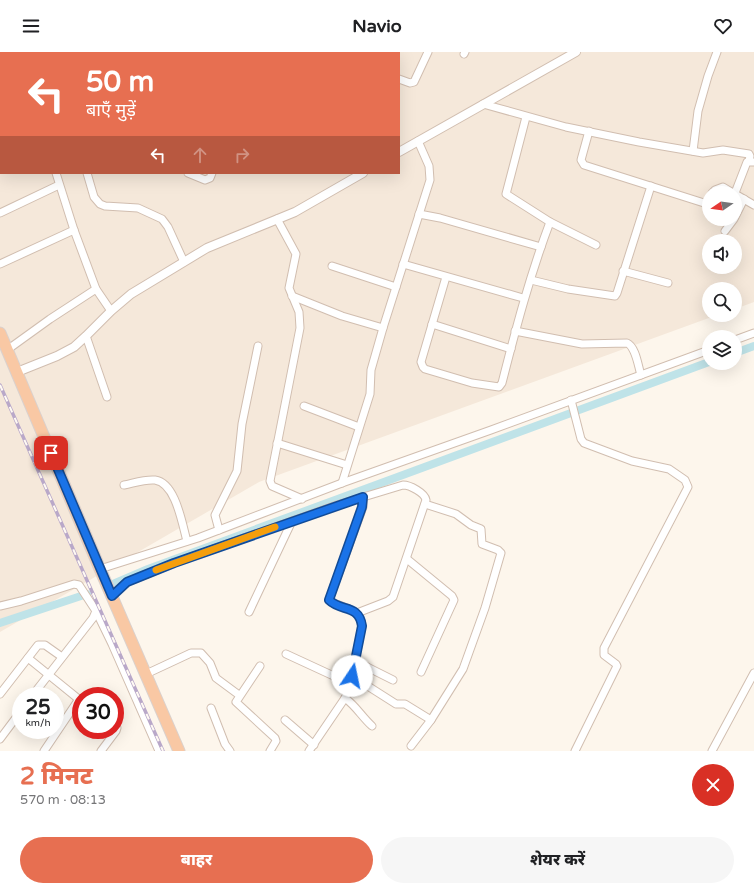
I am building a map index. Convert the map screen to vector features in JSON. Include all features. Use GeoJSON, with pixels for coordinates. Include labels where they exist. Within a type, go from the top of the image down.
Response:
{"type":"FeatureCollection","features":[{"type":"Feature","properties":{"kind":"highway"},"geometry":{"type":"LineString","coordinates":[[0,333],[100,570],[179,751]]}},
{"type":"Feature","properties":{"kind":"street"},"geometry":{"type":"LineString","coordinates":[[400,79],[410,83],[414,82],[428,52]]}},
{"type":"Feature","properties":{"kind":"street"},"geometry":{"type":"LineString","coordinates":[[400,151],[576,52]]}},
{"type":"Feature","properties":{"kind":"street"},"geometry":{"type":"LineString","coordinates":[[693,151],[698,111],[708,76],[717,52]]}},
{"type":"Feature","properties":{"kind":"street"},"geometry":{"type":"LineString","coordinates":[[483,104],[526,117],[589,132],[704,153],[723,150],[748,154],[752,161],[747,162],[737,186]]}},
{"type":"Feature","properties":{"kind":"street"},"geometry":{"type":"LineString","coordinates":[[526,117],[506,194],[550,222],[596,245]]}},
{"type":"Feature","properties":{"kind":"street"},"geometry":{"type":"LineString","coordinates":[[589,132],[581,160],[582,164],[702,203]]}},
{"type":"Feature","properties":{"kind":"street"},"geometry":{"type":"LineString","coordinates":[[342,483],[370,394],[371,370],[383,328],[430,180],[430,171],[418,141]]}},
{"type":"Feature","properties":{"kind":"street"},"geometry":{"type":"LineString","coordinates":[[56,174],[74,230],[96,289],[111,311]]}},
{"type":"Feature","properties":{"kind":"street"},"geometry":{"type":"LineString","coordinates":[[87,174],[94,197],[100,204],[105,206],[138,208],[162,219],[168,227],[184,262]]}},
{"type":"Feature","properties":{"kind":"street"},"geometry":{"type":"LineString","coordinates":[[191,174],[206,180],[210,178],[212,174]]}},
{"type":"Feature","properties":{"kind":"street"},"geometry":{"type":"LineString","coordinates":[[17,372],[65,352],[86,336],[111,311],[132,294],[207,248],[295,212],[361,174]]}},
{"type":"Feature","properties":{"kind":"street"},"geometry":{"type":"LineString","coordinates":[[0,213],[59,185]]}},
{"type":"Feature","properties":{"kind":"street"},"geometry":{"type":"LineString","coordinates":[[531,280],[568,289],[612,296],[617,293],[623,271],[638,232],[651,186]]}},
{"type":"Feature","properties":{"kind":"street"},"geometry":{"type":"LineString","coordinates":[[742,204],[744,200],[754,205]]}},
{"type":"Feature","properties":{"kind":"street"},"geometry":{"type":"LineString","coordinates":[[419,214],[440,218],[541,247]]}},
{"type":"Feature","properties":{"kind":"street"},"geometry":{"type":"LineString","coordinates":[[277,219],[296,254],[288,288],[299,312],[300,328],[270,484],[302,498]]}},
{"type":"Feature","properties":{"kind":"street"},"geometry":{"type":"LineString","coordinates":[[446,277],[421,362],[423,367],[425,369],[472,383],[499,387],[502,383],[524,298],[550,222]]}},
{"type":"Feature","properties":{"kind":"street"},"geometry":{"type":"LineString","coordinates":[[725,231],[728,226]]}},
{"type":"Feature","properties":{"kind":"street"},"geometry":{"type":"LineString","coordinates":[[0,264],[74,230]]}},
{"type":"Feature","properties":{"kind":"street"},"geometry":{"type":"LineString","coordinates":[[403,264],[524,298]]}},
{"type":"Feature","properties":{"kind":"street"},"geometry":{"type":"LineString","coordinates":[[332,266],[396,287]]}},
{"type":"Feature","properties":{"kind":"street"},"geometry":{"type":"LineString","coordinates":[[623,271],[668,283]]}},
{"type":"Feature","properties":{"kind":"street"},"geometry":{"type":"LineString","coordinates":[[7,350],[50,319],[96,289]]}},
{"type":"Feature","properties":{"kind":"street"},"geometry":{"type":"LineString","coordinates":[[292,296],[342,316],[383,328]]}},
{"type":"Feature","properties":{"kind":"street"},"geometry":{"type":"LineString","coordinates":[[432,324],[511,349]]}},
{"type":"Feature","properties":{"kind":"street"},"geometry":{"type":"LineString","coordinates":[[515,331],[582,344],[631,344],[641,375]]}},
{"type":"Feature","properties":{"kind":"street"},"geometry":{"type":"LineString","coordinates":[[742,337],[754,333]]}},
{"type":"Feature","properties":{"kind":"street"},"geometry":{"type":"LineString","coordinates":[[86,336],[107,397]]}},
{"type":"Feature","properties":{"kind":"street"},"geometry":{"type":"LineString","coordinates":[[219,530],[215,515],[237,471],[242,424],[258,346]]}},
{"type":"Feature","properties":{"kind":"street"},"geometry":{"type":"LineString","coordinates":[[100,570],[219,530],[342,483],[571,402],[702,353]]}},
{"type":"Feature","properties":{"kind":"street"},"geometry":{"type":"LineString","coordinates":[[571,402],[581,439],[584,443],[632,461],[669,468],[685,480],[688,487],[604,648],[604,655],[616,664],[616,666],[575,751]]}},
{"type":"Feature","properties":{"kind":"street"},"geometry":{"type":"LineString","coordinates":[[304,406],[359,427]]}},
{"type":"Feature","properties":{"kind":"street"},"geometry":{"type":"LineString","coordinates":[[277,443],[347,465]]}},
{"type":"Feature","properties":{"kind":"street"},"geometry":{"type":"LineString","coordinates":[[124,485],[155,480],[166,485],[178,507],[187,541]]}},
{"type":"Feature","properties":{"kind":"street"},"geometry":{"type":"LineString","coordinates":[[111,594],[127,582],[174,563],[292,521],[404,484],[424,495],[426,498],[406,559],[391,600],[357,613]]}},
{"type":"Feature","properties":{"kind":"street"},"geometry":{"type":"LineString","coordinates":[[285,720],[311,748],[345,698],[352,680],[362,626],[360,616],[357,613],[329,600],[362,507],[363,497]]}},
{"type":"Feature","properties":{"kind":"street"},"geometry":{"type":"LineString","coordinates":[[411,746],[431,720],[463,669],[485,608],[501,553],[498,550],[482,544],[481,529],[471,525],[456,514],[425,504]]}},
{"type":"Feature","properties":{"kind":"street"},"geometry":{"type":"LineString","coordinates":[[249,612],[292,521]]}},
{"type":"Feature","properties":{"kind":"street"},"geometry":{"type":"LineString","coordinates":[[406,559],[452,596],[454,600],[421,672]]}},
{"type":"Feature","properties":{"kind":"street"},"geometry":{"type":"LineString","coordinates":[[0,606],[74,584],[79,585],[96,611],[112,644],[159,751]]}},
{"type":"Feature","properties":{"kind":"street"},"geometry":{"type":"LineString","coordinates":[[39,687],[93,618],[96,611]]}},
{"type":"Feature","properties":{"kind":"street"},"geometry":{"type":"LineString","coordinates":[[0,694],[36,647],[41,644],[45,645],[62,657]]}},
{"type":"Feature","properties":{"kind":"street"},"geometry":{"type":"LineString","coordinates":[[146,674],[191,653],[201,653],[210,663],[216,678],[239,695]]}},
{"type":"Feature","properties":{"kind":"street"},"geometry":{"type":"LineString","coordinates":[[286,654],[352,680],[396,704],[405,704],[431,720]]}},
{"type":"Feature","properties":{"kind":"street"},"geometry":{"type":"LineString","coordinates":[[28,658],[72,694]]}},
{"type":"Feature","properties":{"kind":"street"},"geometry":{"type":"LineString","coordinates":[[355,661],[394,680]]}},
{"type":"Feature","properties":{"kind":"street"},"geometry":{"type":"LineString","coordinates":[[260,666],[239,695],[236,704],[275,738],[276,741],[270,751]]}},
{"type":"Feature","properties":{"kind":"street"},"geometry":{"type":"LineString","coordinates":[[712,751],[754,673]]}},
{"type":"Feature","properties":{"kind":"street"},"geometry":{"type":"LineString","coordinates":[[345,698],[356,707],[362,717],[372,726]]}},
{"type":"Feature","properties":{"kind":"street"},"geometry":{"type":"LineString","coordinates":[[211,708],[225,744],[230,751]]}},
{"type":"Feature","properties":{"kind":"street"},"geometry":{"type":"LineString","coordinates":[[44,751],[72,711]]}},
{"type":"Feature","properties":{"kind":"street"},"geometry":{"type":"LineString","coordinates":[[0,739],[12,723]]}},
{"type":"Feature","properties":{"kind":"street"},"geometry":{"type":"LineString","coordinates":[[101,751],[110,739]]}},
{"type":"Feature","properties":{"kind":"shaded area"},"geometry":{"type":"Polygon","coordinates":[[[400,52],[754,52],[754,302],[742,306],[742,282],[702,282],[702,320],[259,482],[0,632],[0,174],[400,174],[400,52]]]}},
{"type":"Feature","properties":{"kind":"waterway"},"geometry":{"type":"LineString","coordinates":[[742,350],[754,346]]}},
{"type":"Feature","properties":{"kind":"waterway"},"geometry":{"type":"LineString","coordinates":[[106,587],[148,569],[702,365]]}},
{"type":"Feature","properties":{"kind":"waterway"},"geometry":{"type":"LineString","coordinates":[[0,623],[87,594]]}},
{"type":"Feature","properties":{"kind":"railway"},"geometry":{"type":"LineString","coordinates":[[0,385],[163,751]]}},
{"type":"Feature","properties":{"kind":"slow traffic"},"geometry":{"type":"LineString","coordinates":[[156,570],[275,527]]}},
{"type":"Feature","properties":{"kind":"route"},"geometry":{"type":"LineString","coordinates":[[51,453],[112,596],[127,582],[174,563],[336,505],[363,497],[362,507],[329,598],[331,602],[357,613],[360,616],[362,626],[352,676]]}}]}
